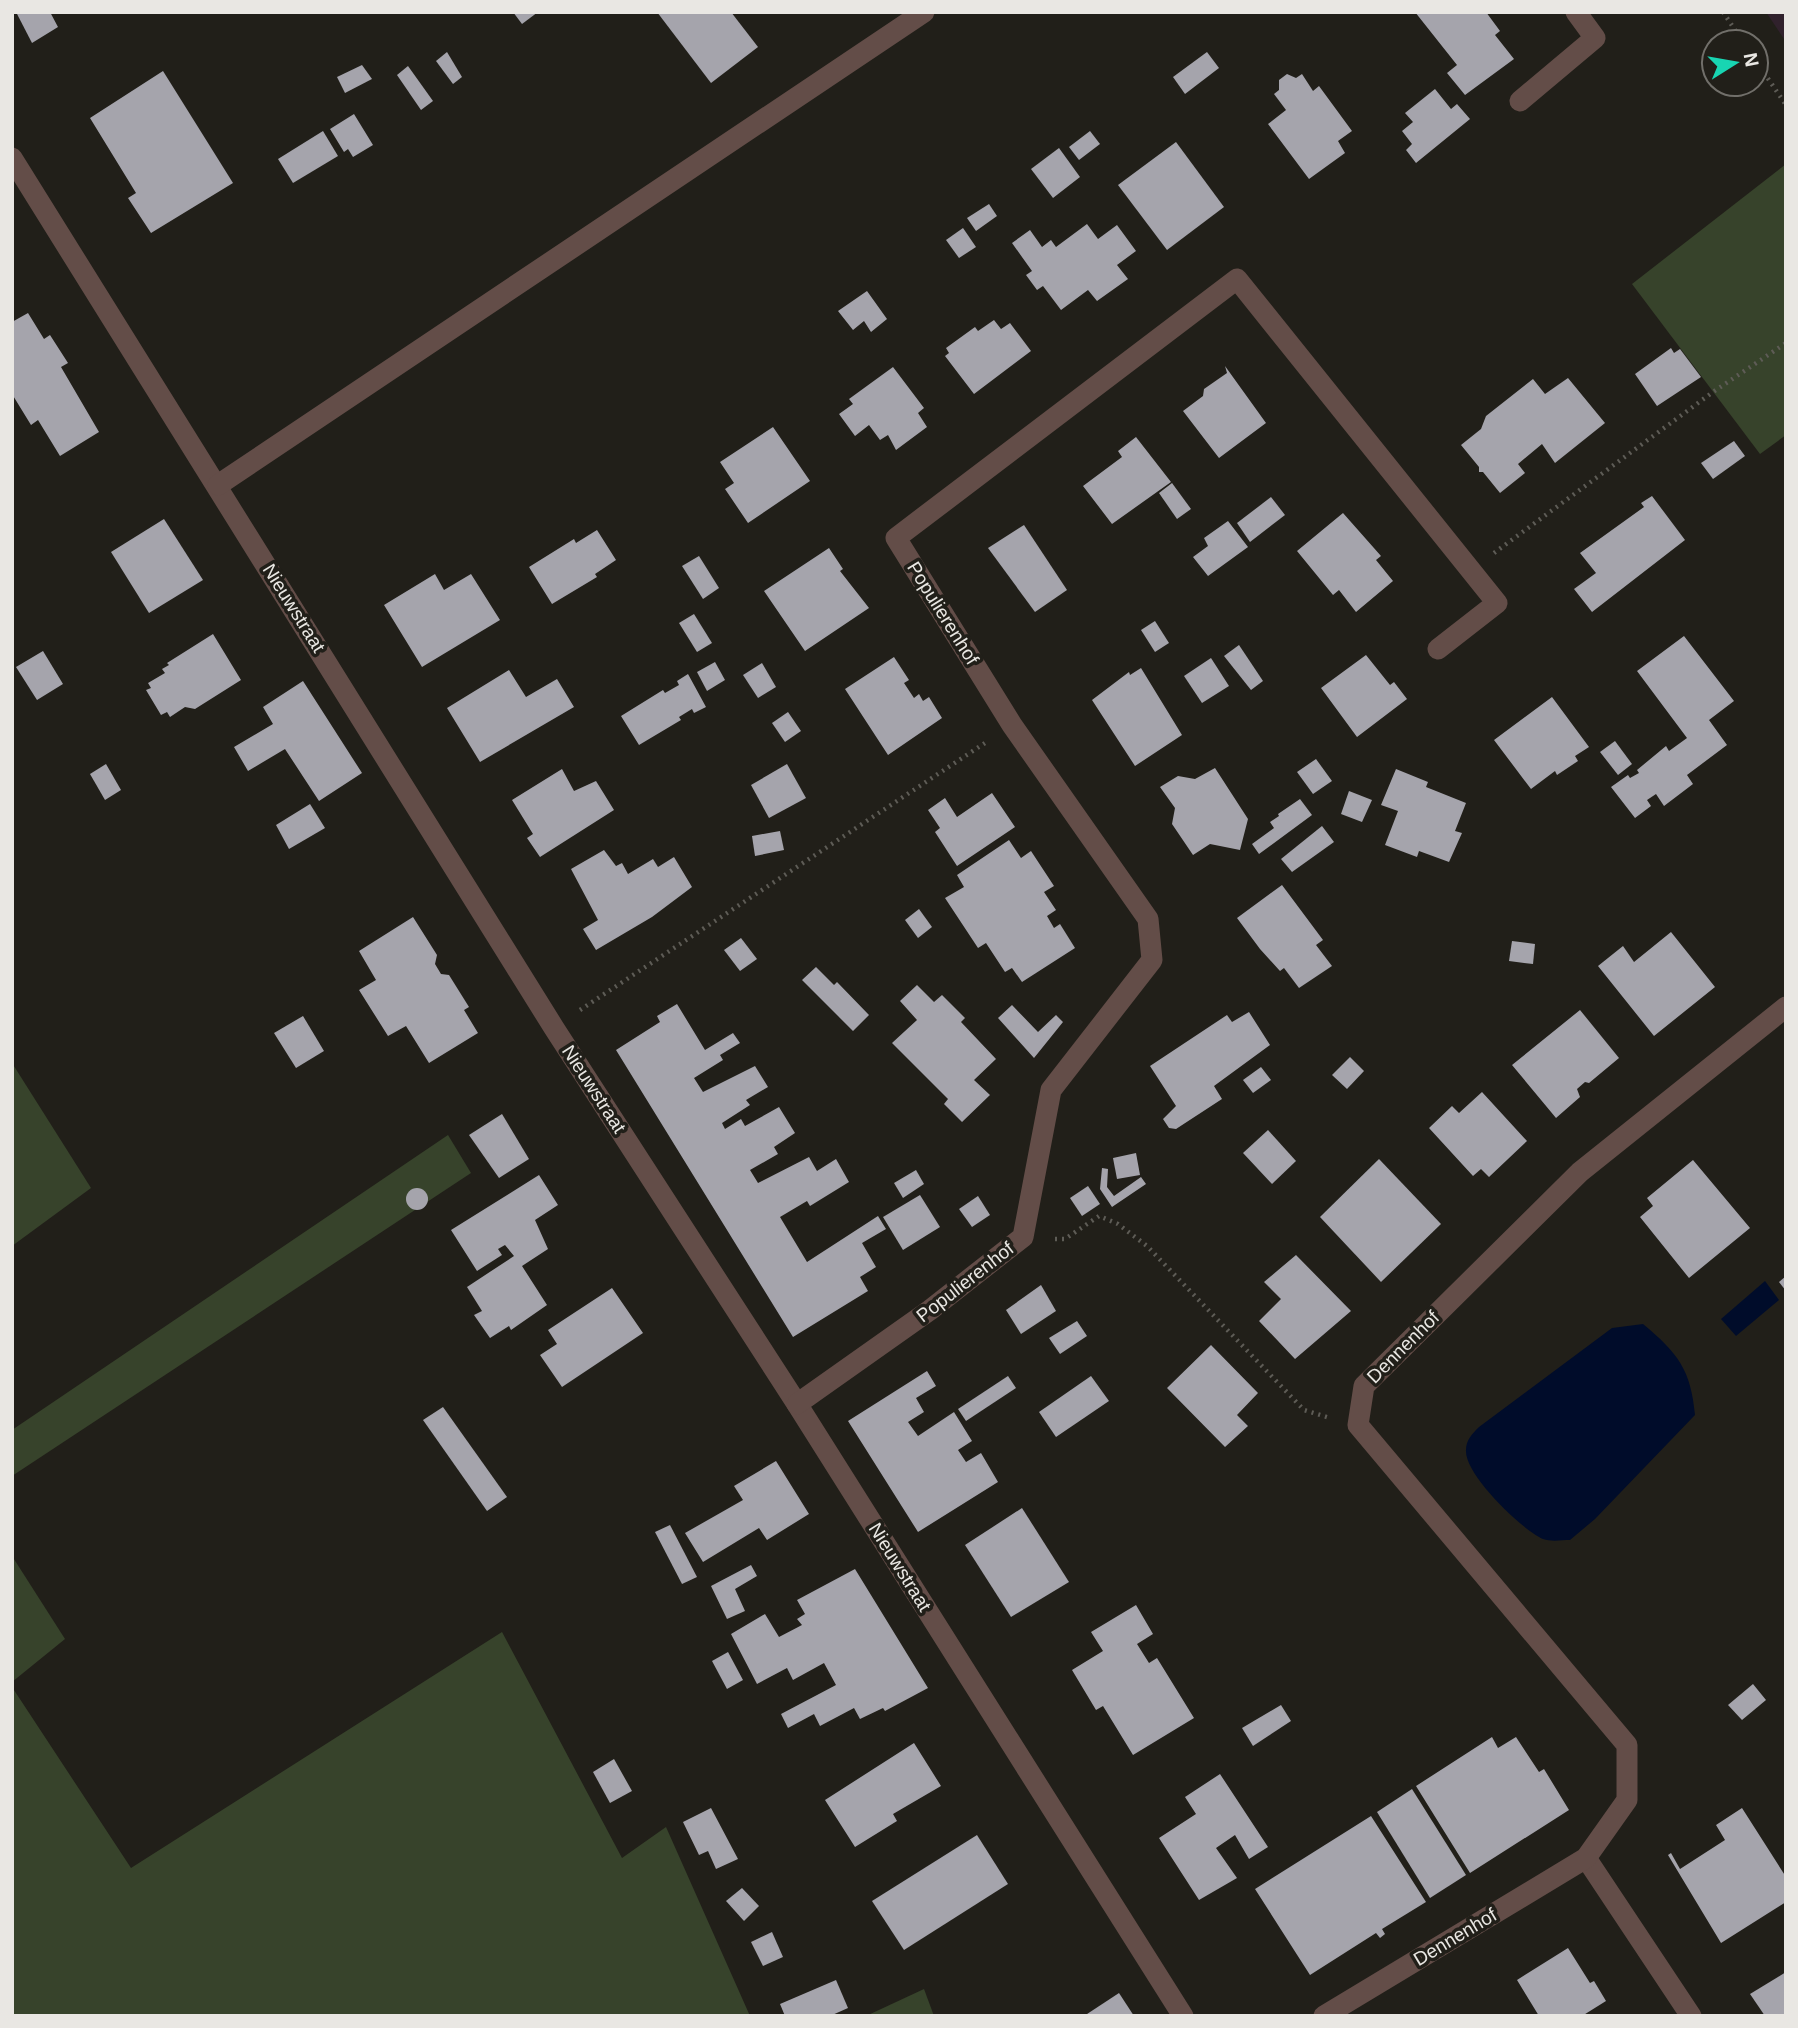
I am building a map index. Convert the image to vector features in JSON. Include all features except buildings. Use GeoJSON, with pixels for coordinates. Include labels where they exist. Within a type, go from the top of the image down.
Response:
{"type":"FeatureCollection","features":[{"type":"Feature","properties":{"kind":"street"},"geometry":{"type":"LineString","coordinates":[[218,485],[925,12]]}},
{"type":"Feature","properties":{"kind":"street"},"geometry":{"type":"LineString","coordinates":[[1520,102],[1595,38],[1576,12]]}},
{"type":"Feature","properties":{"kind":"street","name":"Nieuwstraat"},"geometry":{"type":"LineString","coordinates":[[12,158],[554,1028],[797,1404],[1183,2016]]}},
{"type":"Feature","properties":{"kind":"street","name":"Populierenhof"},"geometry":{"type":"LineString","coordinates":[[797,1404],[930,1310],[1023,1237],[1051,1090],[1153,960],[1148,919],[1012,725],[896,538],[1237,279],[1497,603],[1438,649]]}},
{"type":"Feature","properties":{"kind":"street","name":"Dennenhof"},"geometry":{"type":"LineString","coordinates":[[1324,2016],[1586,1858],[1627,1800],[1627,1745],[1357,1425],[1364,1386],[1580,1172],[1786,1007]]}},
{"type":"Feature","properties":{"kind":"street"},"geometry":{"type":"LineString","coordinates":[[1586,1858],[1690,2016]]}},
{"type":"Feature","properties":{"kind":"path"},"geometry":{"type":"LineString","coordinates":[[1723,12],[1734,28]]}},
{"type":"Feature","properties":{"kind":"path"},"geometry":{"type":"LineString","coordinates":[[1770,82],[1786,105]]}},
{"type":"Feature","properties":{"kind":"path"},"geometry":{"type":"LineString","coordinates":[[1471,570],[1713,392],[1786,343]]}},
{"type":"Feature","properties":{"kind":"path"},"geometry":{"type":"LineString","coordinates":[[554,1028],[1012,725]]}},
{"type":"Feature","properties":{"kind":"path"},"geometry":{"type":"LineString","coordinates":[[1023,1237],[1065,1239],[1099,1216],[1118,1224],[1147,1246],[1304,1410],[1357,1425]]}},
{"type":"Feature","properties":{"kind":"shaded area"},"geometry":{"type":"Polygon","coordinates":[[[1766,12],[1786,12],[1786,42],[1766,12]]]}},
{"type":"Feature","properties":{"kind":"green space"},"geometry":{"type":"Polygon","coordinates":[[[1786,164],[1786,435],[1760,454],[1632,284],[1786,164]]]}},
{"type":"Feature","properties":{"kind":"green space"},"geometry":{"type":"Polygon","coordinates":[[[12,1063],[91,1188],[12,1246],[12,1063]]]}},
{"type":"Feature","properties":{"kind":"green space"},"geometry":{"type":"Polygon","coordinates":[[[448,1135],[471,1173],[12,1476],[12,1430],[448,1135]]]}},
{"type":"Feature","properties":{"kind":"green space"},"geometry":{"type":"Polygon","coordinates":[[[12,1556],[65,1639],[12,1682],[12,1556]]]}},
{"type":"Feature","properties":{"kind":"green space"},"geometry":{"type":"Polygon","coordinates":[[[502,1632],[622,1858],[666,1827],[750,2016],[12,2016],[12,1687],[131,1868],[502,1632]]]}},
{"type":"Feature","properties":{"kind":"green space"},"geometry":{"type":"Polygon","coordinates":[[[924,1989],[934,2016],[866,2016],[924,1989]]]}},
{"type":"Feature","properties":{"kind":"water"},"geometry":{"type":"Polygon","coordinates":[[[1765,1281],[1779,1300],[1736,1336],[1721,1319],[1765,1281]]]}},
{"type":"Feature","properties":{"kind":"water"},"geometry":{"type":"Polygon","coordinates":[[[1643,1324],[1665,1344],[1681,1364],[1690,1386],[1695,1415],[1595,1519],[1570,1540],[1543,1539],[1509,1513],[1474,1473],[1466,1450],[1468,1440],[1479,1427],[1612,1328],[1643,1324]]]}}]}
